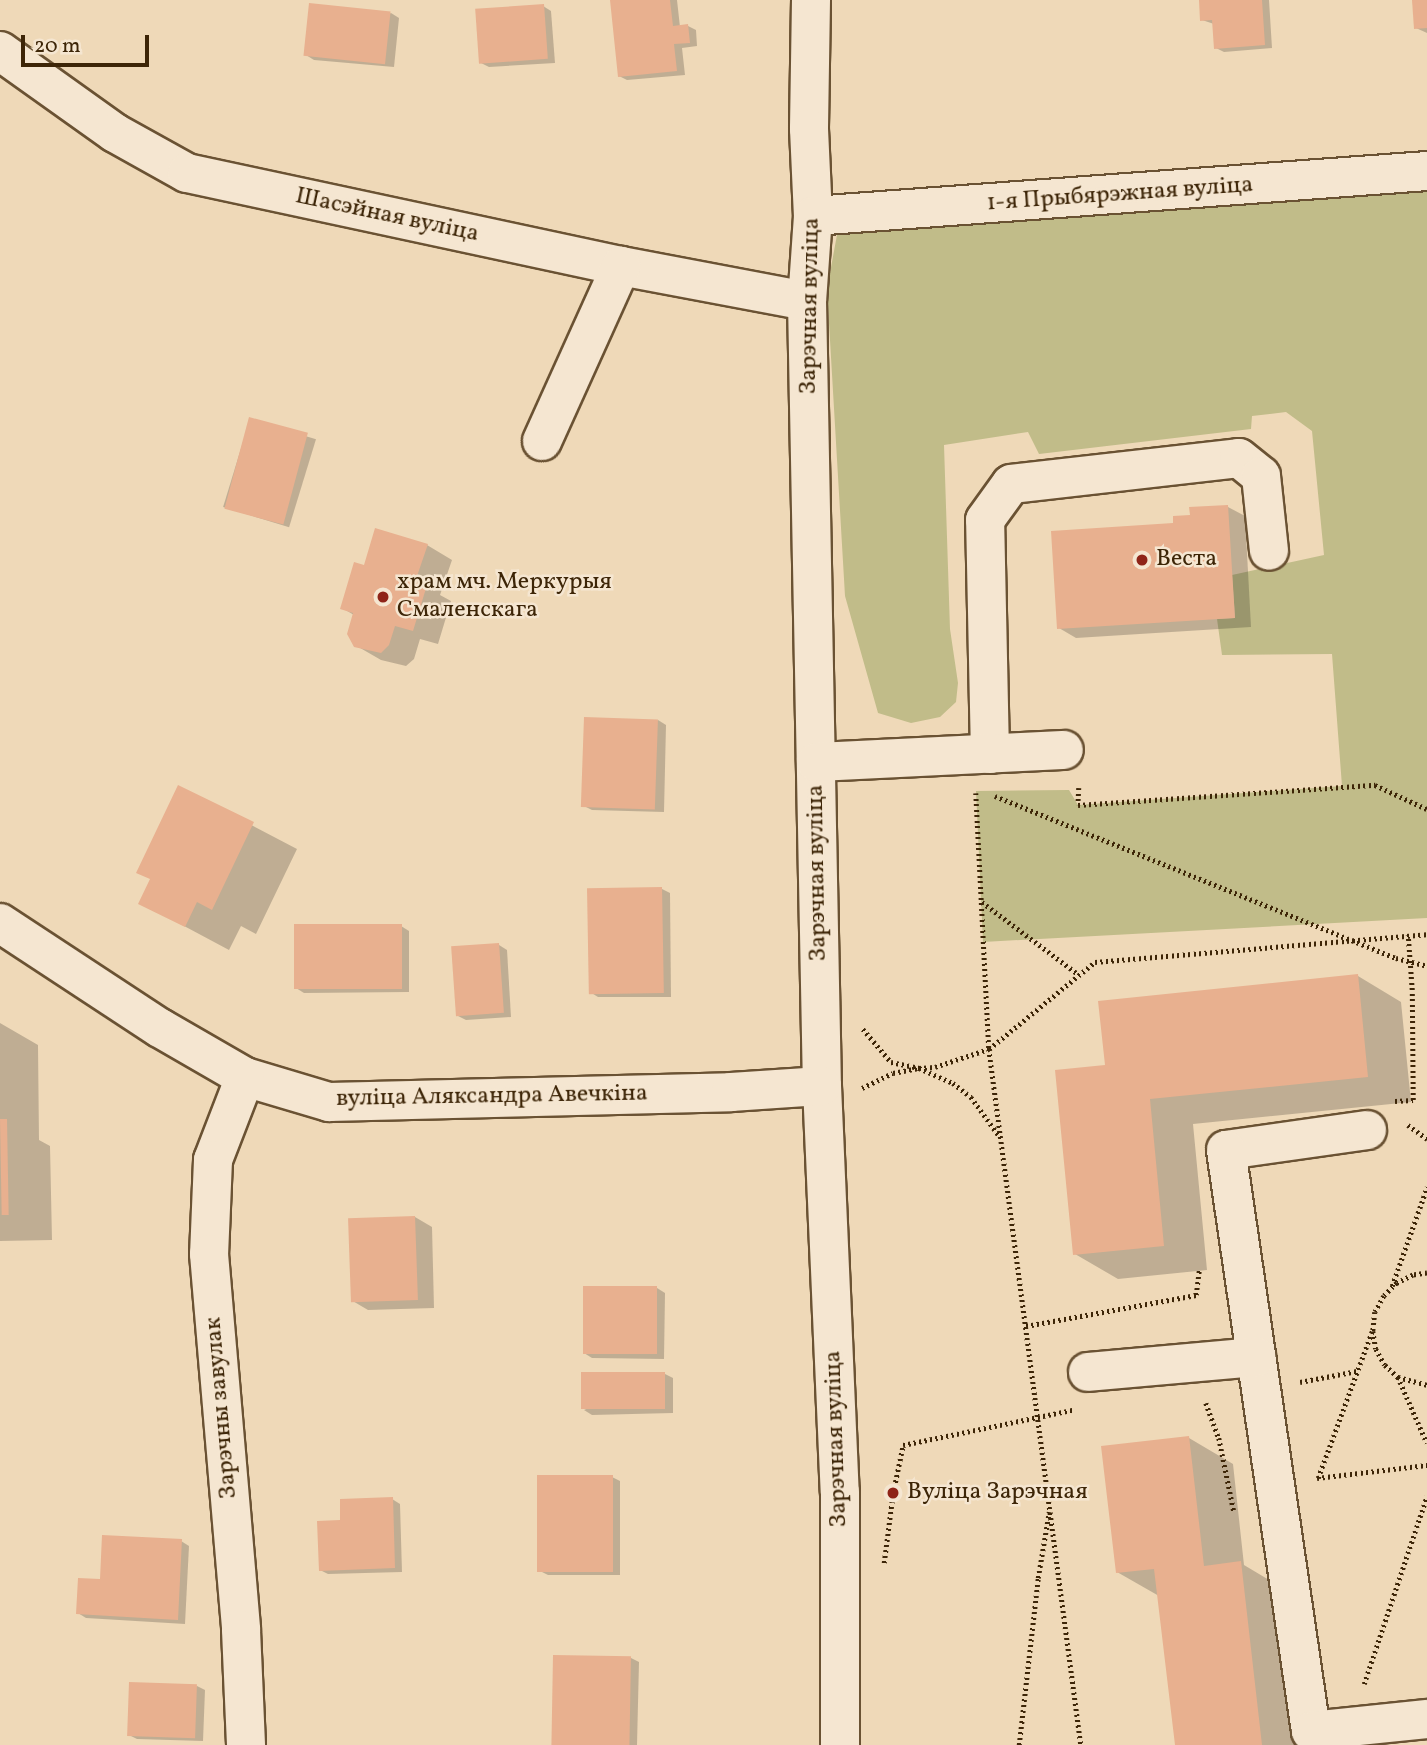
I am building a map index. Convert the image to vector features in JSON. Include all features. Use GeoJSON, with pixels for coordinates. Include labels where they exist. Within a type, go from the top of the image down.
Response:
{"type":"FeatureCollection","features":[{"type":"Feature","properties":{"kind":"street","name":"Зарэчная вуліца"},"geometry":{"type":"LineString","coordinates":[[811,0],[809,129],[813,216],[807,301],[816,762],[837,1091],[840,1745]]}},
{"type":"Feature","properties":{"kind":"street","name":"Шасэйная вуліца"},"geometry":{"type":"LineString","coordinates":[[0,51],[115,133],[187,173],[621,266],[807,301]]}},
{"type":"Feature","properties":{"kind":"street","name":"1-я Прыбярэжная вуліца"},"geometry":{"type":"LineString","coordinates":[[813,216],[1427,171]]}},
{"type":"Feature","properties":{"kind":"street"},"geometry":{"type":"LineString","coordinates":[[542,441],[621,266]]}},
{"type":"Feature","properties":{"kind":"street"},"geometry":{"type":"LineString","coordinates":[[990,754],[985,520],[1011,484],[1239,458],[1261,476],[1269,551]]}},
{"type":"Feature","properties":{"kind":"street"},"geometry":{"type":"LineString","coordinates":[[816,762],[990,754],[1071,766]]}},
{"type":"Feature","properties":{"kind":"street","name":"вуліца Аляксандра Авечкіна"},"geometry":{"type":"LineString","coordinates":[[0,923],[160,1028],[245,1077],[330,1102],[837,1091]]}},
{"type":"Feature","properties":{"kind":"street","name":"Зарэчны завулак"},"geometry":{"type":"LineString","coordinates":[[245,1077],[212,1160],[209,1254],[239,1616],[246,1745]]}},
{"type":"Feature","properties":{"kind":"street"},"geometry":{"type":"LineString","coordinates":[[1367,1130],[1226,1150],[1311,1731],[1427,1719]]}},
{"type":"Feature","properties":{"kind":"street"},"geometry":{"type":"LineString","coordinates":[[1088,1373],[1258,1374]]}},
{"type":"Feature","properties":{"kind":"path"},"geometry":{"type":"LineString","coordinates":[[1071,766],[1078,805],[1374,785],[1427,809]]}},
{"type":"Feature","properties":{"kind":"path"},"geometry":{"type":"LineString","coordinates":[[1081,1745],[989,1049],[975,788],[1355,942],[1427,966]]}},
{"type":"Feature","properties":{"kind":"path"},"geometry":{"type":"LineString","coordinates":[[981,902],[1078,974]]}},
{"type":"Feature","properties":{"kind":"path"},"geometry":{"type":"LineString","coordinates":[[837,1091],[893,1073],[989,1049],[1096,962],[1427,934]]}},
{"type":"Feature","properties":{"kind":"path"},"geometry":{"type":"LineString","coordinates":[[861,1026],[891,1062],[919,1068],[953,1083],[971,1097],[1001,1137]]}},
{"type":"Feature","properties":{"kind":"path"},"geometry":{"type":"LineString","coordinates":[[1427,1187],[1390,1290],[1375,1312],[1373,1331],[1318,1478],[1427,1465]]}},
{"type":"Feature","properties":{"kind":"path"},"geometry":{"type":"LineString","coordinates":[[1390,1290],[1413,1275],[1427,1273]]}},
{"type":"Feature","properties":{"kind":"path"},"geometry":{"type":"LineString","coordinates":[[1373,1331],[1376,1349],[1385,1365],[1398,1377],[1427,1443]]}},
{"type":"Feature","properties":{"kind":"path"},"geometry":{"type":"LineString","coordinates":[[1258,1374],[1358,1371]]}},
{"type":"Feature","properties":{"kind":"path"},"geometry":{"type":"LineString","coordinates":[[1398,1377],[1427,1385]]}},
{"type":"Feature","properties":{"kind":"path"},"geometry":{"type":"LineString","coordinates":[[1204,1396],[1219,1438],[1235,1518]]}},
{"type":"Feature","properties":{"kind":"path"},"geometry":{"type":"LineString","coordinates":[[893,1493],[903,1445],[1077,1409]]}},
{"type":"Feature","properties":{"kind":"path"},"geometry":{"type":"LineString","coordinates":[[1349,1727],[1427,1496]]}},
{"type":"Feature","properties":{"kind":"path"},"geometry":{"type":"LineString","coordinates":[[1019,1745],[1038,1578],[1050,1507]]}},
{"type":"Feature","properties":{"kind":"shaded area"},"geometry":{"type":"Polygon","coordinates":[[[1427,188],[1427,918],[983,942],[976,791],[1069,790],[1078,805],[1342,786],[1332,654],[1222,655],[1217,619],[1235,618],[1232,575],[1324,555],[1312,431],[1286,412],[1252,416],[1251,429],[1039,454],[1028,432],[944,445],[950,629],[958,683],[956,702],[940,717],[911,723],[878,713],[845,596],[827,289],[839,224],[1427,188]]]}},
{"type":"Feature","properties":{"kind":"building"},"geometry":{"type":"Polygon","coordinates":[[[610,0],[670,0],[673,26],[688,24],[690,43],[674,44],[677,71],[618,77],[610,0]]]}},
{"type":"Feature","properties":{"kind":"building"},"geometry":{"type":"Polygon","coordinates":[[[1199,0],[1262,0],[1265,45],[1214,49],[1212,20],[1200,21],[1199,0]]]}},
{"type":"Feature","properties":{"kind":"building"},"geometry":{"type":"Polygon","coordinates":[[[1412,0],[1427,0],[1427,28],[1414,29],[1412,0]]]}},
{"type":"Feature","properties":{"kind":"building"},"geometry":{"type":"Polygon","coordinates":[[[309,3],[391,12],[385,64],[303,56],[309,3]]]}},
{"type":"Feature","properties":{"kind":"building"},"geometry":{"type":"Polygon","coordinates":[[[544,4],[548,59],[479,64],[475,9],[544,4]]]}},
{"type":"Feature","properties":{"kind":"building"},"geometry":{"type":"Polygon","coordinates":[[[249,417],[308,433],[283,525],[224,509],[249,417]]]}},
{"type":"Feature","properties":{"kind":"building","name":"Веста"},"geometry":{"type":"Polygon","coordinates":[[[1228,505],[1235,618],[1057,629],[1051,531],[1173,523],[1173,516],[1190,515],[1189,507],[1228,505]]]}},
{"type":"Feature","properties":{"kind":"building","name":"храм мч. Меркурыя Смаленскага"},"geometry":{"type":"Polygon","coordinates":[[[375,528],[428,544],[415,582],[427,585],[413,631],[395,626],[389,645],[381,653],[354,647],[347,634],[353,613],[340,609],[354,562],[364,565],[375,528]]]}},
{"type":"Feature","properties":{"kind":"building"},"geometry":{"type":"Polygon","coordinates":[[[584,717],[658,720],[655,810],[581,807],[584,717]]]}},
{"type":"Feature","properties":{"kind":"building"},"geometry":{"type":"Polygon","coordinates":[[[178,785],[254,822],[212,910],[197,902],[185,927],[138,904],[150,879],[136,873],[178,785]]]}},
{"type":"Feature","properties":{"kind":"building"},"geometry":{"type":"Polygon","coordinates":[[[662,887],[664,993],[589,994],[587,888],[662,887]]]}},
{"type":"Feature","properties":{"kind":"building"},"geometry":{"type":"Polygon","coordinates":[[[294,924],[402,924],[402,989],[294,989],[294,924]]]}},
{"type":"Feature","properties":{"kind":"building"},"geometry":{"type":"Polygon","coordinates":[[[499,943],[504,1013],[456,1016],[451,946],[499,943]]]}},
{"type":"Feature","properties":{"kind":"building"},"geometry":{"type":"Polygon","coordinates":[[[1358,974],[1368,1077],[1150,1099],[1164,1246],[1073,1255],[1055,1070],[1105,1065],[1098,1001],[1358,974]]]}},
{"type":"Feature","properties":{"kind":"building"},"geometry":{"type":"Polygon","coordinates":[[[0,1119],[7,1119],[9,1215],[2,1215],[0,1119]]]}},
{"type":"Feature","properties":{"kind":"building"},"geometry":{"type":"Polygon","coordinates":[[[415,1216],[418,1300],[351,1302],[348,1218],[415,1216]]]}},
{"type":"Feature","properties":{"kind":"building"},"geometry":{"type":"Polygon","coordinates":[[[583,1286],[657,1286],[657,1354],[583,1354],[583,1286]]]}},
{"type":"Feature","properties":{"kind":"building"},"geometry":{"type":"Polygon","coordinates":[[[581,1372],[665,1372],[665,1409],[581,1409],[581,1372]]]}},
{"type":"Feature","properties":{"kind":"building"},"geometry":{"type":"Polygon","coordinates":[[[1189,1436],[1204,1566],[1241,1561],[1262,1745],[1175,1745],[1154,1569],[1116,1573],[1101,1446],[1189,1436]]]}},
{"type":"Feature","properties":{"kind":"building"},"geometry":{"type":"Polygon","coordinates":[[[537,1475],[613,1475],[613,1572],[537,1572],[537,1475]]]}},
{"type":"Feature","properties":{"kind":"building"},"geometry":{"type":"Polygon","coordinates":[[[393,1497],[395,1568],[319,1571],[317,1521],[340,1520],[340,1499],[393,1497]]]}},
{"type":"Feature","properties":{"kind":"building"},"geometry":{"type":"Polygon","coordinates":[[[102,1535],[182,1539],[178,1620],[76,1614],[78,1578],[100,1579],[102,1535]]]}},
{"type":"Feature","properties":{"kind":"building"},"geometry":{"type":"Polygon","coordinates":[[[553,1655],[631,1656],[629,1745],[551,1745],[553,1655]]]}},
{"type":"Feature","properties":{"kind":"building"},"geometry":{"type":"Polygon","coordinates":[[[129,1682],[197,1684],[195,1738],[127,1736],[129,1682]]]}},
{"type":"Feature","properties":{"kind":"place","name":"Веста"},"geometry":{"type":"Point","coordinates":[1142,560]}},
{"type":"Feature","properties":{"kind":"place","name":"храм мч. Меркурыя Смаленскага"},"geometry":{"type":"Point","coordinates":[383,597]}},
{"type":"Feature","properties":{"kind":"place","name":"Вуліца Зарэчная"},"geometry":{"type":"Point","coordinates":[893,1493]}}]}
